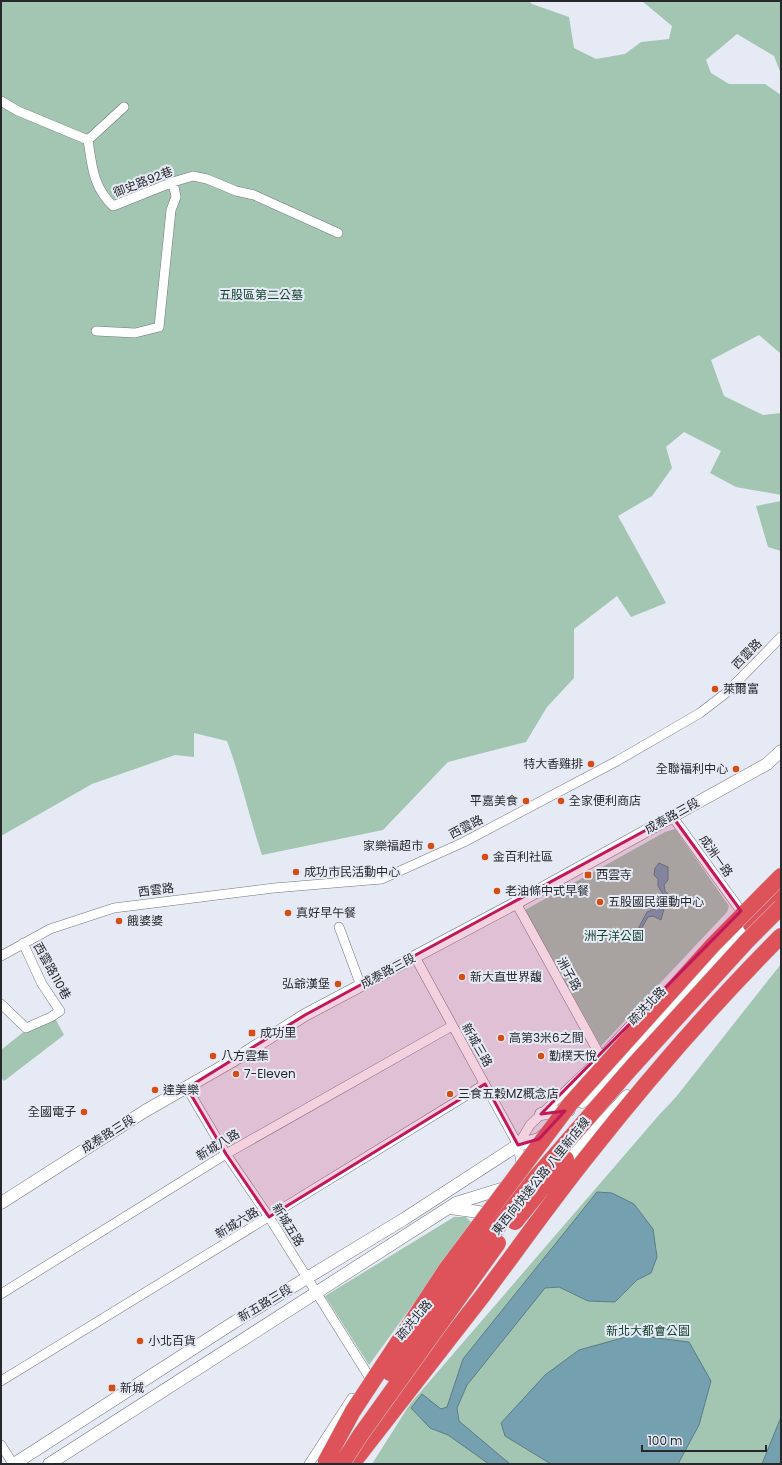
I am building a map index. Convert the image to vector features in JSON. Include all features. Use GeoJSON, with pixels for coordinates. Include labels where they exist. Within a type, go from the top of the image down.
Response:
{"type":"FeatureCollection","features":[{"type":"Feature","properties":{"kind":"highway"},"geometry":{"type":"LineString","coordinates":[[325,1462],[353,1411],[447,1268],[570,1104],[712,946],[781,876]]}},
{"type":"Feature","properties":{"kind":"highway"},"geometry":{"type":"LineString","coordinates":[[751,925],[781,895]]}},
{"type":"Feature","properties":{"kind":"highway","name":"東西向快速公路 八里新店線"},"geometry":{"type":"LineString","coordinates":[[325,1462],[460,1276],[537,1176],[716,975],[781,908]]}},
{"type":"Feature","properties":{"kind":"highway","name":"東西向快速公路 八里新店線"},"geometry":{"type":"LineString","coordinates":[[342,1464],[359,1437],[500,1242],[577,1145],[749,950],[781,919]]}},
{"type":"Feature","properties":{"kind":"highway"},"geometry":{"type":"LineString","coordinates":[[352,1464],[484,1294],[588,1155],[665,1061],[748,969],[781,936]]}},
{"type":"Feature","properties":{"kind":"highway"},"geometry":{"type":"LineString","coordinates":[[753,959],[781,944]]}},
{"type":"Feature","properties":{"kind":"street"},"geometry":{"type":"LineString","coordinates":[[1,101],[18,111],[88,140],[124,107]]}},
{"type":"Feature","properties":{"kind":"street","name":"御史路92巷"},"geometry":{"type":"LineString","coordinates":[[88,140],[96,183],[103,198],[113,206],[173,182],[193,176],[208,179],[236,191],[254,195],[338,233]]}},
{"type":"Feature","properties":{"kind":"street"},"geometry":{"type":"LineString","coordinates":[[96,331],[135,333],[158,327],[171,210],[176,197],[173,182]]}},
{"type":"Feature","properties":{"kind":"street","name":"西雲路"},"geometry":{"type":"LineString","coordinates":[[1,956],[22,943],[50,929],[114,908],[274,888],[382,879],[464,842],[616,761],[700,713],[726,693],[781,637]]}},
{"type":"Feature","properties":{"kind":"street","name":"成泰路三段"},"geometry":{"type":"LineString","coordinates":[[1,1203],[145,1111],[187,1088],[306,1015],[516,903],[767,764],[781,751]]}},
{"type":"Feature","properties":{"kind":"street","name":"成洲一路"},"geometry":{"type":"LineString","coordinates":[[672,816],[741,911]]}},
{"type":"Feature","properties":{"kind":"street","name":"疏洪北路"},"geometry":{"type":"LineString","coordinates":[[309,1464],[368,1375],[489,1234],[520,1201],[524,1182],[518,1145],[530,1125],[601,1057],[639,1014],[781,871]]}},
{"type":"Feature","properties":{"kind":"street","name":"洲子路"},"geometry":{"type":"LineString","coordinates":[[516,903],[601,1057]]}},
{"type":"Feature","properties":{"kind":"street","name":"疏洪北路"},"geometry":{"type":"LineString","coordinates":[[518,1145],[538,1139],[576,1109],[751,925]]}},
{"type":"Feature","properties":{"kind":"street"},"geometry":{"type":"LineString","coordinates":[[339,927],[361,986]]}},
{"type":"Feature","properties":{"kind":"street"},"geometry":{"type":"LineString","coordinates":[[524,1182],[567,1161],[781,930]]}},
{"type":"Feature","properties":{"kind":"street","name":"西雲路110巷"},"geometry":{"type":"LineString","coordinates":[[1,1004],[26,1028],[51,1017],[60,1011],[42,984],[22,943]]}},
{"type":"Feature","properties":{"kind":"street","name":"新城三路"},"geometry":{"type":"LineString","coordinates":[[415,957],[518,1145]]}},
{"type":"Feature","properties":{"kind":"street","name":"新城八路"},"geometry":{"type":"LineString","coordinates":[[1,1294],[226,1154],[452,1026]]}},
{"type":"Feature","properties":{"kind":"street","name":"新城六路"},"geometry":{"type":"LineString","coordinates":[[1,1381],[485,1084]]}},
{"type":"Feature","properties":{"kind":"street","name":"新城五路"},"geometry":{"type":"LineString","coordinates":[[187,1088],[226,1154],[269,1217],[368,1375]]}},
{"type":"Feature","properties":{"kind":"street"},"geometry":{"type":"LineString","coordinates":[[541,1114],[576,1109]]}},
{"type":"Feature","properties":{"kind":"street","name":"新五路三段"},"geometry":{"type":"LineString","coordinates":[[14,1464],[164,1366],[404,1219],[518,1145]]}},
{"type":"Feature","properties":{"kind":"street","name":"新五路三段"},"geometry":{"type":"LineString","coordinates":[[49,1464],[456,1203],[524,1182]]}},
{"type":"Feature","properties":{"kind":"street"},"geometry":{"type":"LineString","coordinates":[[450,1208],[479,1212],[487,1219],[489,1234]]}},
{"type":"Feature","properties":{"kind":"street"},"geometry":{"type":"LineString","coordinates":[[1,1445],[14,1464]]}},
{"type":"Feature","properties":{"kind":"highlighted area"},"geometry":{"type":"Polygon","coordinates":[[[672,816],[741,911],[541,1114],[565,1111],[539,1139],[518,1145],[485,1084],[269,1217],[226,1154],[187,1088],[305,1015],[672,816]]]}},
{"type":"Feature","properties":{"kind":"green space","name":"五股區第二公墓"},"geometry":{"type":"Polygon","coordinates":[[[1,1],[529,1],[532,4],[569,17],[574,48],[596,59],[625,54],[641,42],[669,39],[672,26],[642,1],[781,1],[781,74],[774,56],[737,34],[706,60],[711,73],[729,84],[765,84],[781,95],[781,354],[759,335],[711,360],[724,396],[763,415],[781,413],[781,495],[736,487],[710,473],[721,451],[684,432],[666,447],[672,468],[652,496],[618,516],[666,603],[631,617],[617,596],[574,629],[574,678],[547,707],[526,742],[448,762],[383,830],[262,855],[237,769],[227,741],[194,733],[194,757],[175,755],[92,784],[1,836],[1,1]]]}},
{"type":"Feature","properties":{"kind":"green space"},"geometry":{"type":"Polygon","coordinates":[[[781,501],[781,551],[768,547],[756,506],[781,501]]]}},
{"type":"Feature","properties":{"kind":"green space","name":"洲子洋公園"},"geometry":{"type":"Polygon","coordinates":[[[675,829],[729,906],[727,912],[601,1046],[525,910],[665,832],[675,829]]]}},
{"type":"Feature","properties":{"kind":"green space","name":"新北大都會公園"},"geometry":{"type":"Polygon","coordinates":[[[781,964],[781,1464],[372,1464],[410,1404],[676,1097],[781,964]]]}},
{"type":"Feature","properties":{"kind":"green space"},"geometry":{"type":"Polygon","coordinates":[[[55,1018],[64,1035],[4,1081],[1,1077],[1,1050],[26,1030],[55,1018]]]}},
{"type":"Feature","properties":{"kind":"green space"},"geometry":{"type":"Polygon","coordinates":[[[454,1217],[466,1217],[472,1223],[369,1365],[325,1296],[454,1217]]]}},
{"type":"Feature","properties":{"kind":"water"},"geometry":{"type":"Polygon","coordinates":[[[659,863],[668,867],[668,880],[664,885],[665,891],[668,894],[661,920],[653,916],[648,917],[639,933],[637,931],[647,912],[660,907],[664,896],[658,886],[658,879],[654,875],[655,868],[659,863]]]}},
{"type":"Feature","properties":{"kind":"water"},"geometry":{"type":"Polygon","coordinates":[[[597,1192],[612,1193],[634,1204],[653,1229],[657,1257],[651,1273],[637,1280],[615,1302],[588,1301],[559,1287],[545,1288],[467,1385],[457,1408],[459,1421],[510,1464],[489,1464],[448,1435],[430,1428],[411,1408],[422,1394],[441,1409],[447,1407],[463,1359],[597,1192]]]}},
{"type":"Feature","properties":{"kind":"water"},"geometry":{"type":"Polygon","coordinates":[[[633,1335],[689,1342],[711,1381],[699,1425],[678,1464],[551,1464],[505,1436],[501,1423],[545,1375],[579,1350],[633,1335]]]}},
{"type":"Feature","properties":{"kind":"water"},"geometry":{"type":"Polygon","coordinates":[[[781,1417],[781,1464],[762,1464],[781,1417]]]}},
{"type":"Feature","properties":{"kind":"place","name":"萊爾富"},"geometry":{"type":"Point","coordinates":[715,689]}},
{"type":"Feature","properties":{"kind":"place","name":"特大香雞排"},"geometry":{"type":"Point","coordinates":[591,764]}},
{"type":"Feature","properties":{"kind":"place","name":"全聯福利中心"},"geometry":{"type":"Point","coordinates":[736,769]}},
{"type":"Feature","properties":{"kind":"place","name":"平嘉美食"},"geometry":{"type":"Point","coordinates":[526,801]}},
{"type":"Feature","properties":{"kind":"place","name":"全家便利商店"},"geometry":{"type":"Point","coordinates":[561,801]}},
{"type":"Feature","properties":{"kind":"place","name":"家樂福超市"},"geometry":{"type":"Point","coordinates":[431,846]}},
{"type":"Feature","properties":{"kind":"place","name":"金百利社區"},"geometry":{"type":"Point","coordinates":[485,857]}},
{"type":"Feature","properties":{"kind":"place","name":"成功市民活動中心"},"geometry":{"type":"Point","coordinates":[296,872]}},
{"type":"Feature","properties":{"kind":"place","name":"西雲寺"},"geometry":{"type":"Point","coordinates":[588,875]}},
{"type":"Feature","properties":{"kind":"place","name":"老油條中式早餐"},"geometry":{"type":"Point","coordinates":[497,891]}},
{"type":"Feature","properties":{"kind":"place","name":"五股國民運動中心"},"geometry":{"type":"Point","coordinates":[600,902]}},
{"type":"Feature","properties":{"kind":"place","name":"真好早午餐"},"geometry":{"type":"Point","coordinates":[288,913]}},
{"type":"Feature","properties":{"kind":"place","name":"餓婆婆"},"geometry":{"type":"Point","coordinates":[119,921]}},
{"type":"Feature","properties":{"kind":"place","name":"新大直世界馥"},"geometry":{"type":"Point","coordinates":[462,977]}},
{"type":"Feature","properties":{"kind":"place","name":"弘爺漢堡"},"geometry":{"type":"Point","coordinates":[338,984]}},
{"type":"Feature","properties":{"kind":"place","name":"成功里"},"geometry":{"type":"Point","coordinates":[252,1033]}},
{"type":"Feature","properties":{"kind":"place","name":"高第3米6之間"},"geometry":{"type":"Point","coordinates":[501,1038]}},
{"type":"Feature","properties":{"kind":"place","name":"八方雲集"},"geometry":{"type":"Point","coordinates":[213,1056]}},
{"type":"Feature","properties":{"kind":"place","name":"勤樸天悅"},"geometry":{"type":"Point","coordinates":[541,1056]}},
{"type":"Feature","properties":{"kind":"place","name":"7-Eleven"},"geometry":{"type":"Point","coordinates":[236,1074]}},
{"type":"Feature","properties":{"kind":"place","name":"達美樂"},"geometry":{"type":"Point","coordinates":[155,1090]}},
{"type":"Feature","properties":{"kind":"place","name":"三食五穀MZ概念店"},"geometry":{"type":"Point","coordinates":[450,1094]}},
{"type":"Feature","properties":{"kind":"place","name":"全國電子"},"geometry":{"type":"Point","coordinates":[84,1112]}},
{"type":"Feature","properties":{"kind":"place","name":"小北百貨"},"geometry":{"type":"Point","coordinates":[140,1341]}},
{"type":"Feature","properties":{"kind":"place","name":"新城"},"geometry":{"type":"Point","coordinates":[112,1388]}}]}
